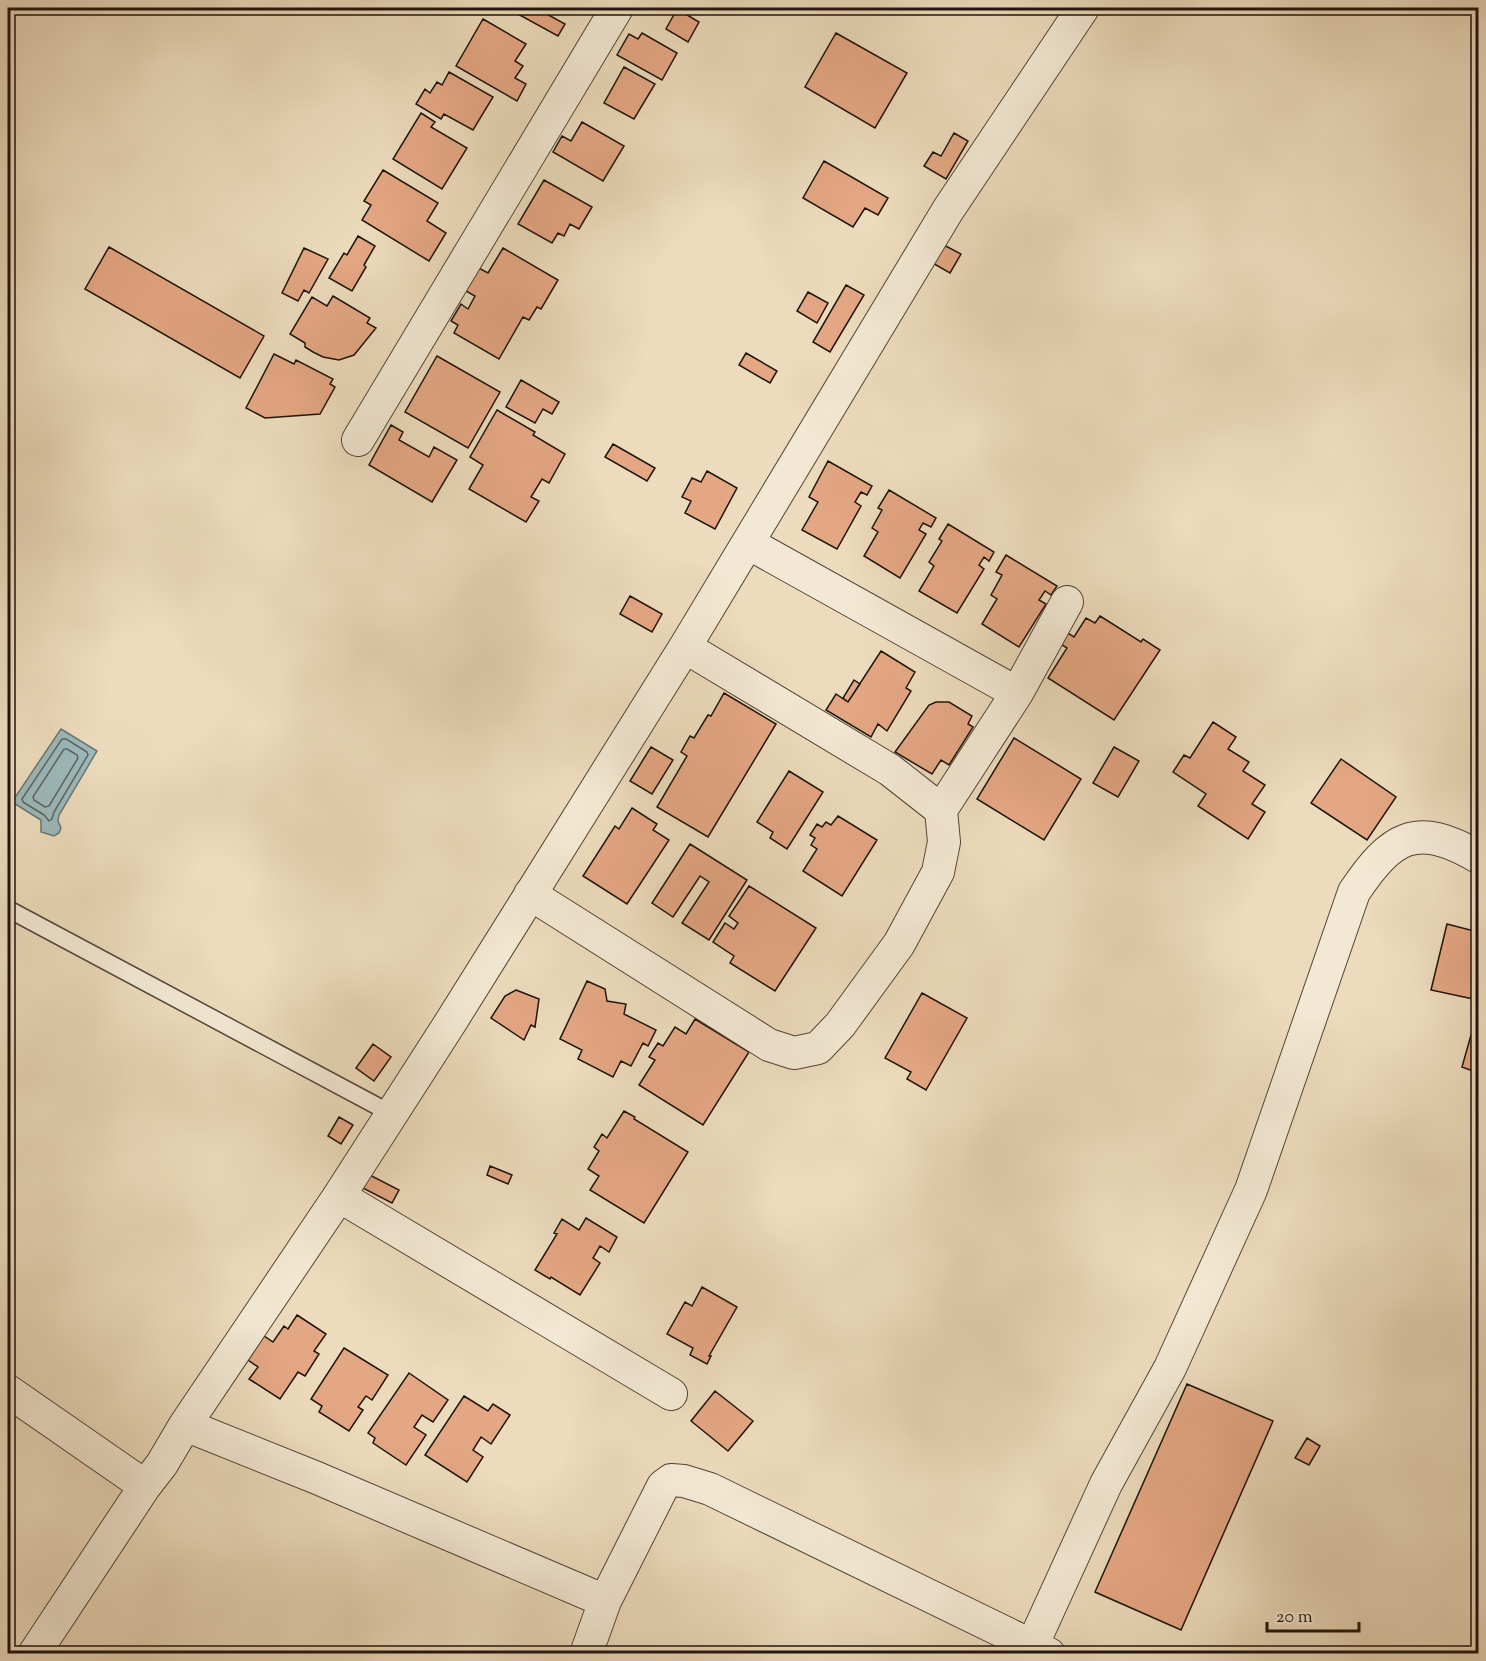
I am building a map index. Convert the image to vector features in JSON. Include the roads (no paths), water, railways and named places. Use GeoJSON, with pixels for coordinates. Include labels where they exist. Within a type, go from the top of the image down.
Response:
{"type":"FeatureCollection","features":[{"type":"Feature","properties":{"kind":"street"},"geometry":{"type":"LineString","coordinates":[[358,440],[617,8]]}},
{"type":"Feature","properties":{"kind":"street"},"geometry":{"type":"LineString","coordinates":[[34,1653],[162,1464],[185,1425],[392,1114],[685,647],[948,210],[1083,8]]}},
{"type":"Feature","properties":{"kind":"street"},"geometry":{"type":"LineString","coordinates":[[748,543],[1017,693]]}},
{"type":"Feature","properties":{"kind":"street"},"geometry":{"type":"LineString","coordinates":[[530,894],[769,1045],[794,1053],[818,1048],[840,1025],[899,944],[938,872],[944,842],[941,810],[1017,693],[1067,602]]}},
{"type":"Feature","properties":{"kind":"street"},"geometry":{"type":"LineString","coordinates":[[685,647],[890,770],[941,810]]}},
{"type":"Feature","properties":{"kind":"street"},"geometry":{"type":"LineString","coordinates":[[586,1653],[605,1601],[663,1486],[671,1480],[684,1481],[711,1489],[1040,1650],[1106,1484],[1170,1368],[1251,1190],[1354,892],[1374,863],[1399,842],[1429,836],[1467,850],[1479,857]]}},
{"type":"Feature","properties":{"kind":"street"},"geometry":{"type":"LineString","coordinates":[[339,1196],[671,1394]]}},
{"type":"Feature","properties":{"kind":"street"},"geometry":{"type":"LineString","coordinates":[[8,1390],[145,1486]]}},
{"type":"Feature","properties":{"kind":"street"},"geometry":{"type":"LineString","coordinates":[[185,1425],[605,1601]]}},
{"type":"Feature","properties":{"kind":"lane"},"geometry":{"type":"LineString","coordinates":[[8,909],[392,1114]]}},
{"type":"Feature","properties":{"kind":"water"},"geometry":{"type":"Polygon","coordinates":[[[61,729],[97,751],[59,815],[58,821],[61,828],[54,836],[41,832],[41,820],[12,802],[61,729]]]}}]}
